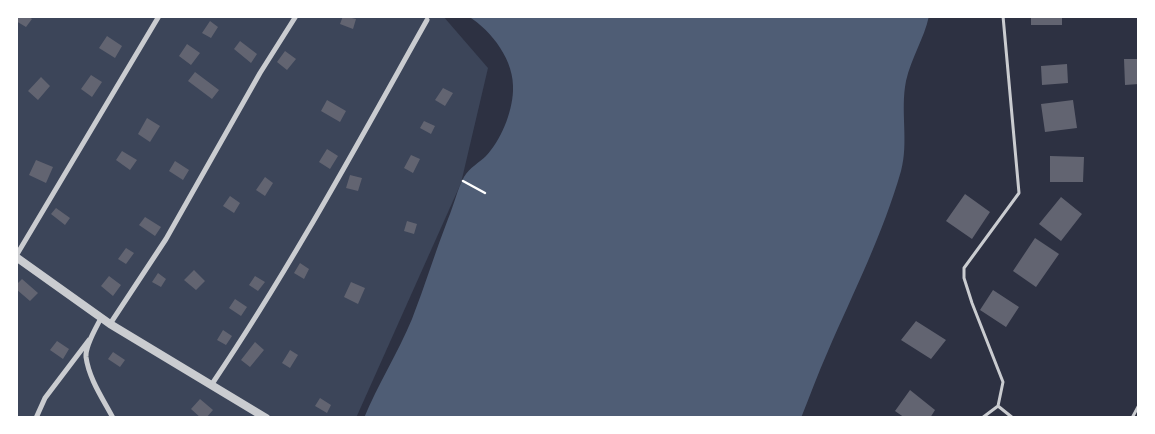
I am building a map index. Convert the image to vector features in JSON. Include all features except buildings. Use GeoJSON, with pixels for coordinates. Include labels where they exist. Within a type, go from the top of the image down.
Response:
{"type":"FeatureCollection","features":[{"type":"Feature","properties":{"kind":"street"},"geometry":{"type":"LineString","coordinates":[[159,16],[16,257],[110,324],[266,418]]}},
{"type":"Feature","properties":{"kind":"street"},"geometry":{"type":"LineString","coordinates":[[110,324],[166,239],[260,73],[296,16]]}},
{"type":"Feature","properties":{"kind":"street"},"geometry":{"type":"LineString","coordinates":[[212,384],[249,330],[308,230],[426,20]]}},
{"type":"Feature","properties":{"kind":"street"},"geometry":{"type":"LineString","coordinates":[[36,418],[45,398],[92,336],[101,318]]}},
{"type":"Feature","properties":{"kind":"street"},"geometry":{"type":"LineString","coordinates":[[92,336],[86,356],[94,382],[113,418]]}},
{"type":"Feature","properties":{"kind":"lane"},"geometry":{"type":"LineString","coordinates":[[982,418],[998,406],[1003,382],[972,303],[964,278],[964,268],[1020,193],[1003,16]]}},
{"type":"Feature","properties":{"kind":"lane"},"geometry":{"type":"LineString","coordinates":[[1132,418],[1139,405]]}},
{"type":"Feature","properties":{"kind":"lane"},"geometry":{"type":"LineString","coordinates":[[998,406],[1013,418]]}},
{"type":"Feature","properties":{"kind":"path"},"geometry":{"type":"LineString","coordinates":[[462,182],[485,193]]}},
{"type":"Feature","properties":{"kind":"shaded area"},"geometry":{"type":"Polygon","coordinates":[[[16,16],[443,16],[488,68],[461,183],[356,418],[16,418],[16,16]]]}},
{"type":"Feature","properties":{"kind":"shaded area"},"geometry":{"type":"Polygon","coordinates":[[[468,16],[929,16],[906,81],[904,92],[905,138],[903,160],[894,194],[877,240],[824,359],[801,418],[364,418],[412,319],[464,177],[491,150],[505,126],[510,108],[513,80],[506,58],[493,38],[468,16]]]}}]}
